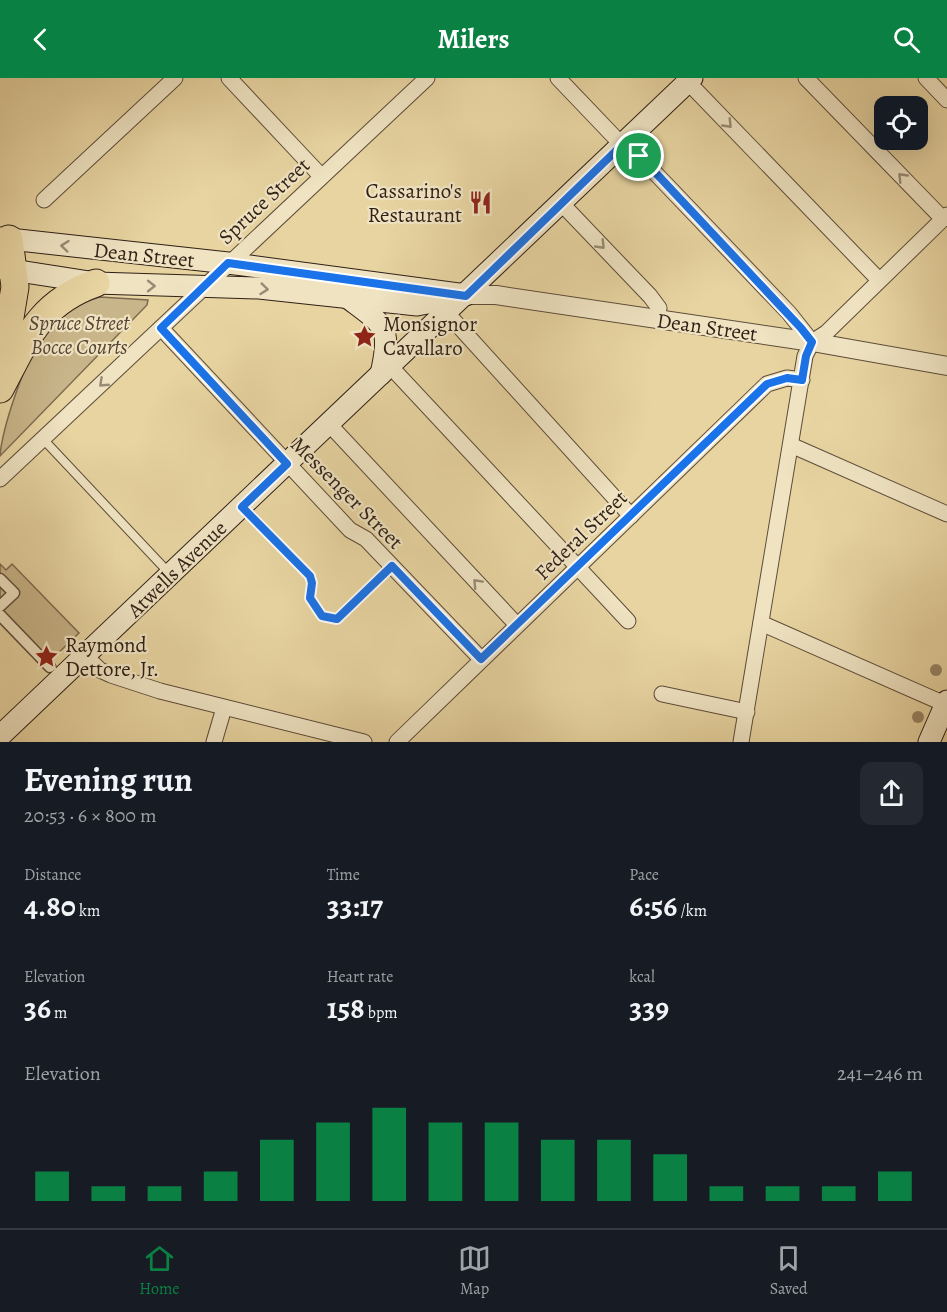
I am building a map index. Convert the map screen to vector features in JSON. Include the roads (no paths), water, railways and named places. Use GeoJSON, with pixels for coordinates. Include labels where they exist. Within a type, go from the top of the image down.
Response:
{"type":"FeatureCollection","features":[{"type":"Feature","properties":{"kind":"highway"},"geometry":{"type":"LineString","coordinates":[[0,376],[15,287],[5,255]]}},
{"type":"Feature","properties":{"kind":"highway"},"geometry":{"type":"LineString","coordinates":[[0,389],[44,314],[66,296],[96,284]]}},
{"type":"Feature","properties":{"kind":"main road","name":"Atwells Avenue"},"geometry":{"type":"LineString","coordinates":[[0,736],[446,312],[466,296],[688,79]]}},
{"type":"Feature","properties":{"kind":"main road","name":"Dean Street"},"geometry":{"type":"LineString","coordinates":[[5,255],[228,263],[466,296]]}},
{"type":"Feature","properties":{"kind":"main road","name":"Dean Street"},"geometry":{"type":"LineString","coordinates":[[5,255],[96,284],[206,285],[417,305],[466,296]]}},
{"type":"Feature","properties":{"kind":"main road"},"geometry":{"type":"LineString","coordinates":[[348,297],[378,321],[383,328],[388,339],[386,370]]}},
{"type":"Feature","properties":{"kind":"main road"},"geometry":{"type":"LineString","coordinates":[[929,742],[946,703]]}},
{"type":"Feature","properties":{"kind":"street"},"geometry":{"type":"LineString","coordinates":[[44,200],[175,78]]}},
{"type":"Feature","properties":{"kind":"street"},"geometry":{"type":"LineString","coordinates":[[229,78],[321,176]]}},
{"type":"Feature","properties":{"kind":"street","name":"Spruce Street"},"geometry":{"type":"LineString","coordinates":[[0,479],[427,78]]}},
{"type":"Feature","properties":{"kind":"street"},"geometry":{"type":"LineString","coordinates":[[558,78],[622,145],[638,154],[789,313],[812,342]]}},
{"type":"Feature","properties":{"kind":"street"},"geometry":{"type":"LineString","coordinates":[[741,742],[793,446],[806,356],[812,342],[826,333],[945,217],[806,78]]}},
{"type":"Feature","properties":{"kind":"street"},"geometry":{"type":"LineString","coordinates":[[926,78],[947,100]]}},
{"type":"Feature","properties":{"kind":"street"},"geometry":{"type":"LineString","coordinates":[[688,79],[879,280]]}},
{"type":"Feature","properties":{"kind":"street"},"geometry":{"type":"LineString","coordinates":[[561,203],[650,296],[658,308],[657,320]]}},
{"type":"Feature","properties":{"kind":"street","name":"Dean Street"},"geometry":{"type":"LineString","coordinates":[[466,296],[496,295],[812,342],[947,366]]}},
{"type":"Feature","properties":{"kind":"street"},"geometry":{"type":"LineString","coordinates":[[446,312],[631,516]]}},
{"type":"Feature","properties":{"kind":"street","name":"Messenger Street"},"geometry":{"type":"LineString","coordinates":[[161,328],[350,530],[366,539],[481,659]]}},
{"type":"Feature","properties":{"kind":"street"},"geometry":{"type":"LineString","coordinates":[[386,370],[628,621]]}},
{"type":"Feature","properties":{"kind":"street","name":"Federal Street"},"geometry":{"type":"LineString","coordinates":[[398,742],[767,384],[787,378],[802,380]]}},
{"type":"Feature","properties":{"kind":"street"},"geometry":{"type":"LineString","coordinates":[[329,424],[517,626]]}},
{"type":"Feature","properties":{"kind":"street"},"geometry":{"type":"LineString","coordinates":[[793,446],[947,514]]}},
{"type":"Feature","properties":{"kind":"street"},"geometry":{"type":"LineString","coordinates":[[0,579],[14,593],[0,606]]}},
{"type":"Feature","properties":{"kind":"street"},"geometry":{"type":"LineString","coordinates":[[0,615],[50,667]]}},
{"type":"Feature","properties":{"kind":"street"},"geometry":{"type":"LineString","coordinates":[[761,623],[946,703]]}},
{"type":"Feature","properties":{"kind":"street"},"geometry":{"type":"LineString","coordinates":[[85,656],[111,675],[224,708],[364,742]]}},
{"type":"Feature","properties":{"kind":"street"},"geometry":{"type":"LineString","coordinates":[[662,694],[747,711]]}},
{"type":"Feature","properties":{"kind":"street"},"geometry":{"type":"LineString","coordinates":[[214,742],[224,708]]}},
{"type":"Feature","properties":{"kind":"lane"},"geometry":{"type":"LineString","coordinates":[[43,439],[171,575]]}},
{"type":"Feature","properties":{"kind":"lane"},"geometry":{"type":"LineString","coordinates":[[242,507],[310,576],[312,583],[310,598],[322,616],[337,619],[392,566]]}},
{"type":"Feature","properties":{"kind":"place","name":"Cassarino's Restaurant"},"geometry":{"type":"Point","coordinates":[480,203]}},
{"type":"Feature","properties":{"kind":"place","name":"Monsignor Cavallaro"},"geometry":{"type":"Point","coordinates":[365,336]}},
{"type":"Feature","properties":{"kind":"place","name":"Raymond Dettore, Jr."},"geometry":{"type":"Point","coordinates":[47,657]}},
{"type":"Feature","properties":{"kind":"park label","name":"Spruce Street Bocce Courts"},"geometry":{"type":"Point","coordinates":[79,335]}}]}
